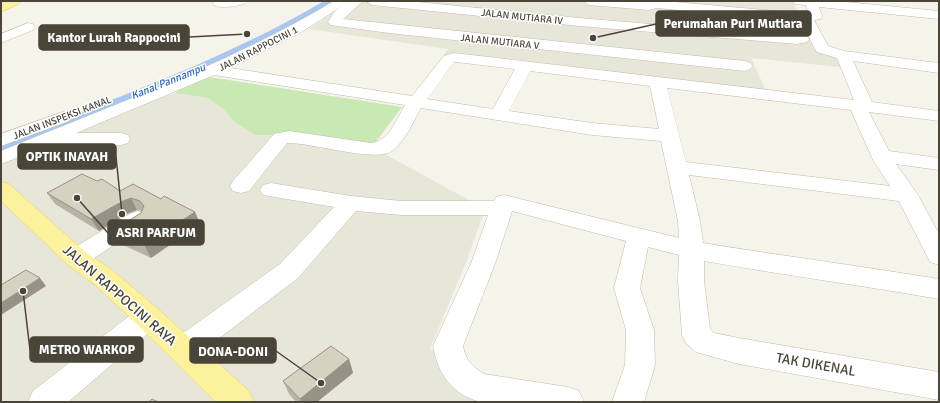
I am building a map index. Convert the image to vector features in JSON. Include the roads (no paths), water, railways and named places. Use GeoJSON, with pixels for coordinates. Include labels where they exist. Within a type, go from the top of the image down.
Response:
{"type":"FeatureCollection","features":[{"type":"Feature","properties":{"kind":"main road"},"geometry":{"type":"LineString","coordinates":[[1,8],[15,1]]}},
{"type":"Feature","properties":{"kind":"main road","name":"JALAN RAPPOCINI RAYA"},"geometry":{"type":"LineString","coordinates":[[1,189],[76,258],[103,277],[148,317],[238,402]]}},
{"type":"Feature","properties":{"kind":"street"},"geometry":{"type":"LineString","coordinates":[[219,3],[242,1]]}},
{"type":"Feature","properties":{"kind":"street","name":"JALAN INSPEKSI KANAL"},"geometry":{"type":"LineString","coordinates":[[1,140],[104,101],[232,48],[271,30],[319,1]]}},
{"type":"Feature","properties":{"kind":"street","name":"JALAN RAPPOCINI 1"},"geometry":{"type":"LineString","coordinates":[[8,156],[214,70],[267,45],[342,1]]}},
{"type":"Feature","properties":{"kind":"street","name":"JALAN MUTIARA V"},"geometry":{"type":"LineString","coordinates":[[357,1],[334,20],[338,23],[347,25],[654,69]]}},
{"type":"Feature","properties":{"kind":"street","name":"JALAN MUTIARA IV"},"geometry":{"type":"LineString","coordinates":[[372,1],[648,27],[802,39],[790,18],[787,16],[658,4],[649,6]]}},
{"type":"Feature","properties":{"kind":"street"},"geometry":{"type":"LineString","coordinates":[[487,12],[495,1]]}},
{"type":"Feature","properties":{"kind":"street"},"geometry":{"type":"LineString","coordinates":[[589,1],[649,6],[648,27],[654,69],[689,221],[692,250]]}},
{"type":"Feature","properties":{"kind":"street"},"geometry":{"type":"LineString","coordinates":[[796,1],[937,19]]}},
{"type":"Feature","properties":{"kind":"street"},"geometry":{"type":"LineString","coordinates":[[811,2],[816,16]]}},
{"type":"Feature","properties":{"kind":"street"},"geometry":{"type":"LineString","coordinates":[[830,17],[808,16],[808,21],[822,49],[843,55],[939,68]]}},
{"type":"Feature","properties":{"kind":"street"},"geometry":{"type":"LineString","coordinates":[[1,39],[28,26]]}},
{"type":"Feature","properties":{"kind":"street"},"geometry":{"type":"LineString","coordinates":[[843,55],[881,156],[907,195],[939,256]]}},
{"type":"Feature","properties":{"kind":"street"},"geometry":{"type":"LineString","coordinates":[[241,186],[281,138],[289,137],[371,149],[384,148],[393,140],[414,105],[452,58],[461,57],[525,65],[654,69],[745,66]]}},
{"type":"Feature","properties":{"kind":"street"},"geometry":{"type":"LineString","coordinates":[[498,115],[525,65]]}},
{"type":"Feature","properties":{"kind":"street"},"geometry":{"type":"LineString","coordinates":[[654,69],[861,106],[939,116]]}},
{"type":"Feature","properties":{"kind":"street"},"geometry":{"type":"LineString","coordinates":[[214,70],[414,105],[498,115],[592,129],[669,136]]}},
{"type":"Feature","properties":{"kind":"street"},"geometry":{"type":"LineString","coordinates":[[47,139],[120,139]]}},
{"type":"Feature","properties":{"kind":"street"},"geometry":{"type":"LineString","coordinates":[[881,156],[939,164]]}},
{"type":"Feature","properties":{"kind":"street"},"geometry":{"type":"LineString","coordinates":[[676,167],[907,195]]}},
{"type":"Feature","properties":{"kind":"street"},"geometry":{"type":"LineString","coordinates":[[271,190],[350,203],[401,208],[501,208]]}},
{"type":"Feature","properties":{"kind":"street"},"geometry":{"type":"LineString","coordinates":[[568,402],[498,393],[478,388],[464,378],[455,368],[448,356],[448,346],[484,261],[504,202],[639,235],[692,250],[778,265],[853,274],[939,289]]}},
{"type":"Feature","properties":{"kind":"street"},"geometry":{"type":"LineString","coordinates":[[182,350],[289,271],[350,203]]}},
{"type":"Feature","properties":{"kind":"street"},"geometry":{"type":"LineString","coordinates":[[76,258],[138,218]]}},
{"type":"Feature","properties":{"kind":"street"},"geometry":{"type":"LineString","coordinates":[[628,402],[640,365],[640,330],[627,288],[639,235]]}},
{"type":"Feature","properties":{"kind":"street","name":"TAK DIKENAL"},"geometry":{"type":"LineString","coordinates":[[692,250],[691,281],[696,335],[706,343],[739,351],[939,386]]}},
{"type":"Feature","properties":{"kind":"street"},"geometry":{"type":"LineString","coordinates":[[44,402],[148,317]]}},
{"type":"Feature","properties":{"kind":"water","name":"Kanal Pannampu"},"geometry":{"type":"Polygon","coordinates":[[[324,1],[335,1],[280,34],[222,63],[1,154],[1,143],[125,95],[206,61],[285,23],[324,1]]]}},
{"type":"Feature","properties":{"kind":"place","name":"Kantor Lurah Rappocini"},"geometry":{"type":"Point","coordinates":[247,34]}},
{"type":"Feature","properties":{"kind":"place","name":"Perumahan Puri Mutiara"},"geometry":{"type":"Point","coordinates":[593,38]}},
{"type":"Feature","properties":{"kind":"place","name":"ASRI PARFUM"},"geometry":{"type":"Point","coordinates":[77,198]}},
{"type":"Feature","properties":{"kind":"place","name":"OPTIK INAYAH"},"geometry":{"type":"Point","coordinates":[122,214]}},
{"type":"Feature","properties":{"kind":"place","name":"METRO WARKOP"},"geometry":{"type":"Point","coordinates":[23,291]}},
{"type":"Feature","properties":{"kind":"place","name":"DONA-DONI"},"geometry":{"type":"Point","coordinates":[321,383]}}]}
